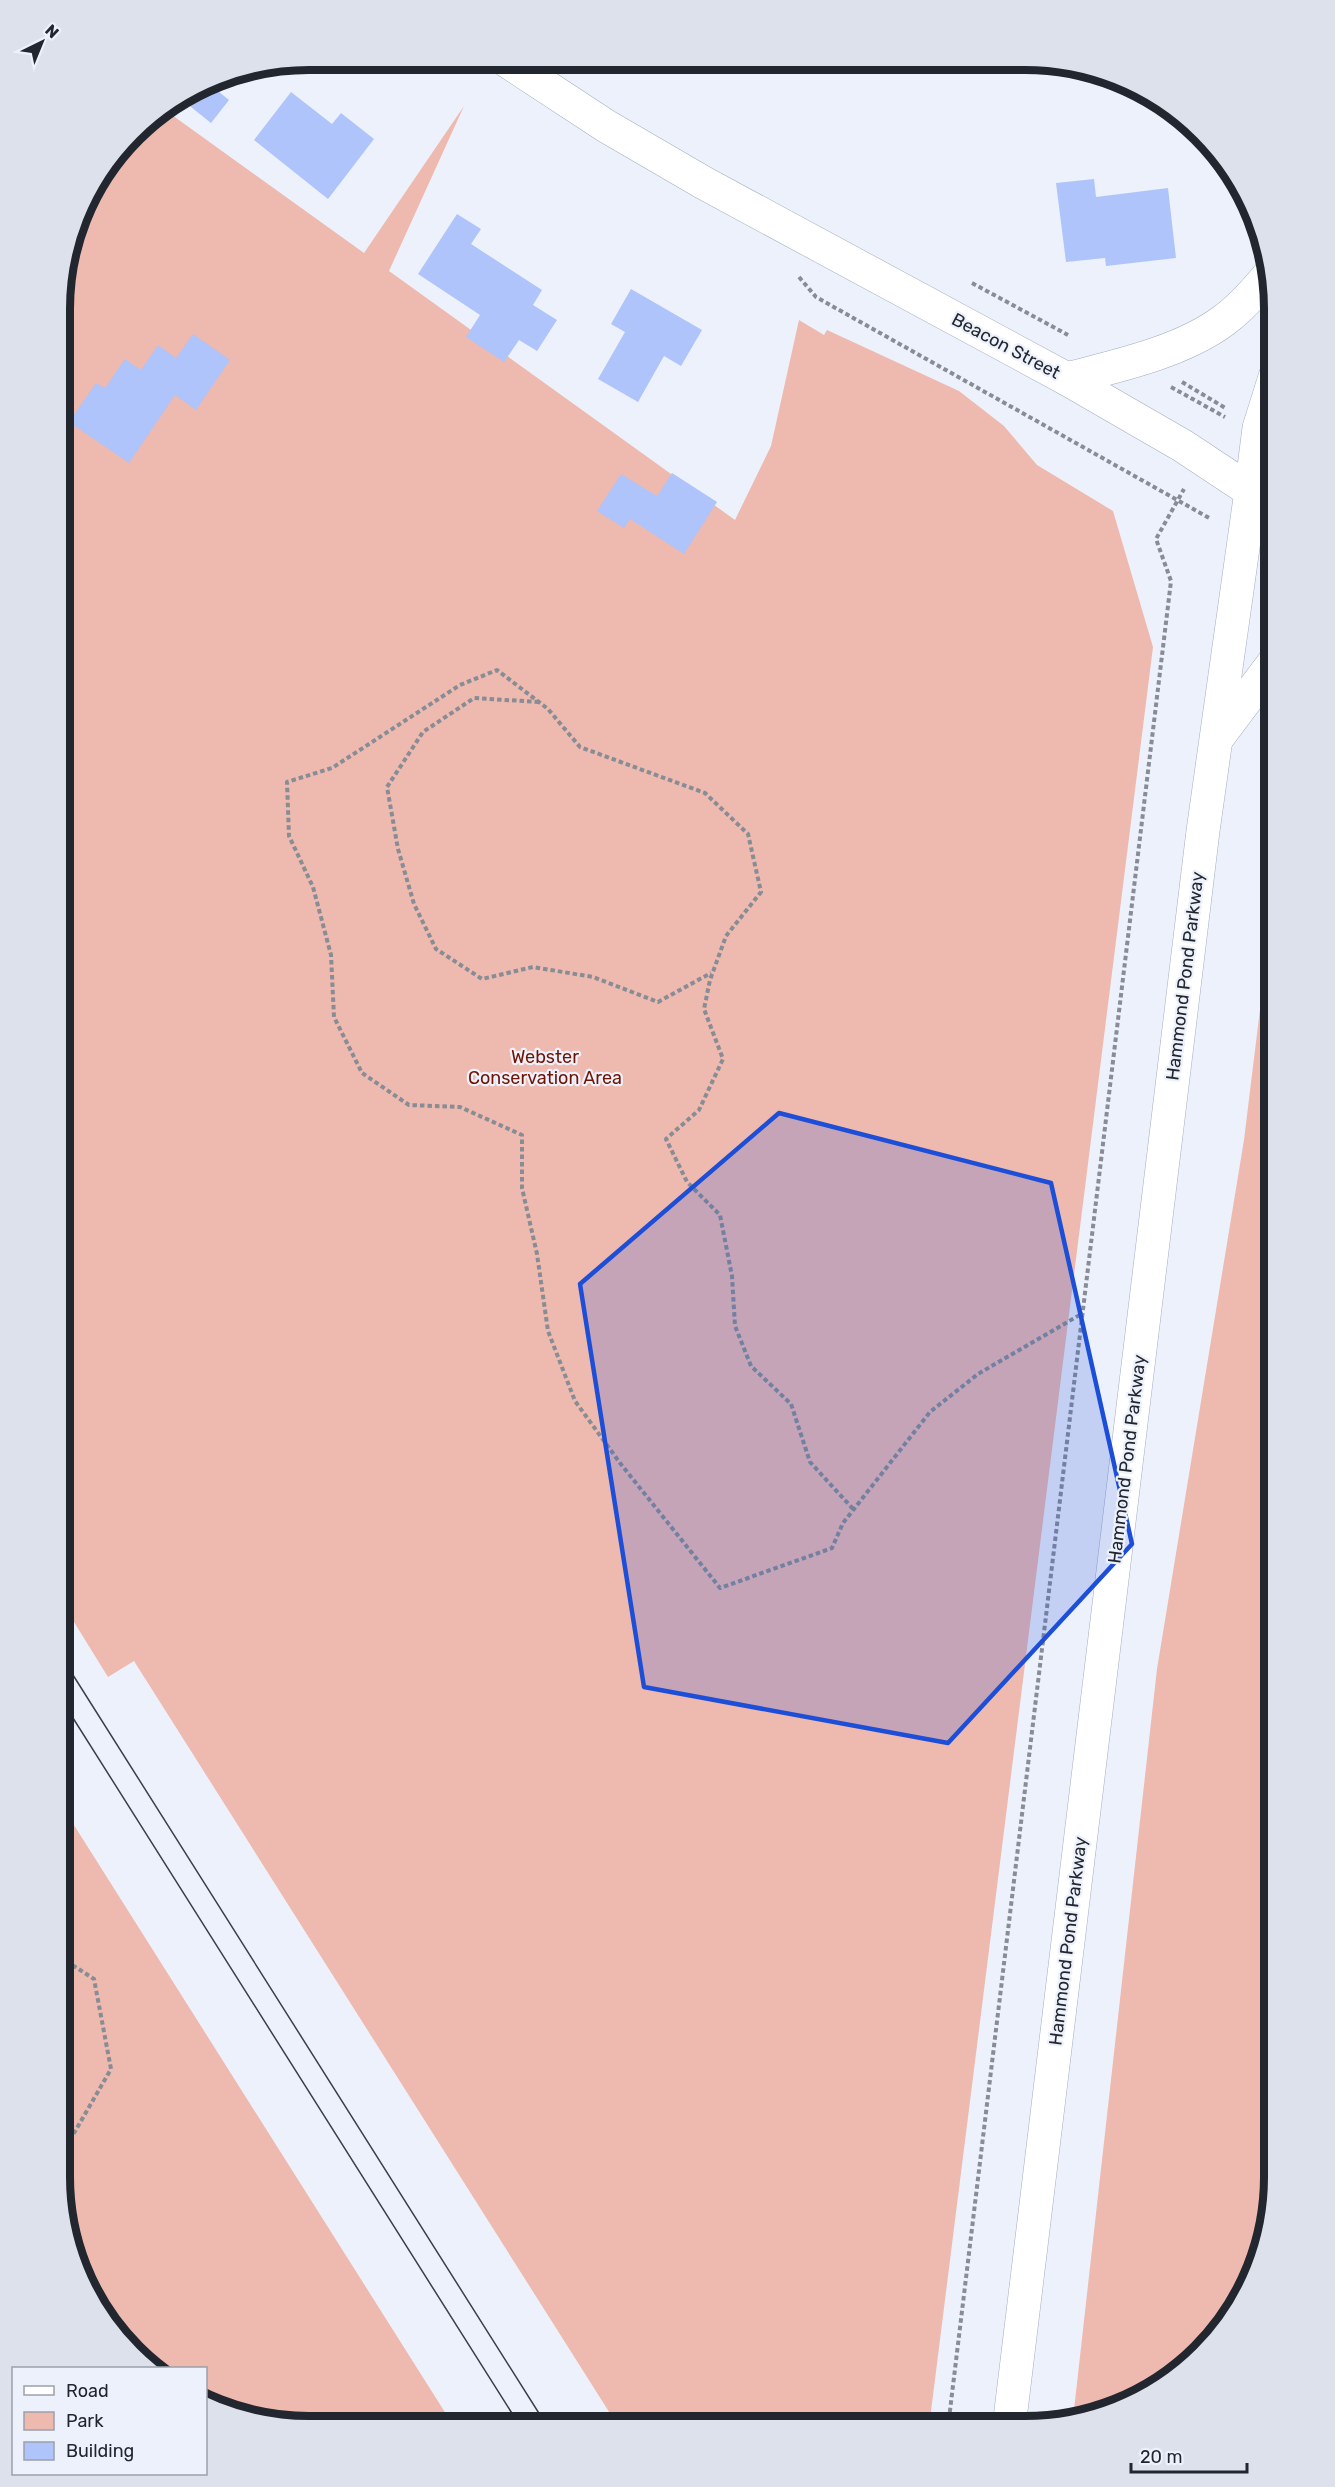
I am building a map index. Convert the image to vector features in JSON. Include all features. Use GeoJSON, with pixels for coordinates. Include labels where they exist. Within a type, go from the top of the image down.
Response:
{"type":"FeatureCollection","features":[{"type":"Feature","properties":{"kind":"main road","name":"Beacon Street"},"geometry":{"type":"LineString","coordinates":[[521,70],[597,120],[704,183],[1067,380],[1183,446],[1263,499]]}},
{"type":"Feature","properties":{"kind":"main road"},"geometry":{"type":"LineString","coordinates":[[1067,380],[1142,358],[1209,331],[1234,312],[1262,282]]}},
{"type":"Feature","properties":{"kind":"main road","name":"Hammond Pond Parkway"},"geometry":{"type":"LineString","coordinates":[[1010,2416],[1215,741],[1263,499],[1259,428],[1264,412]]}},
{"type":"Feature","properties":{"kind":"main road"},"geometry":{"type":"LineString","coordinates":[[1215,741],[1264,676]]}},
{"type":"Feature","properties":{"kind":"path"},"geometry":{"type":"LineString","coordinates":[[793,270],[816,297],[1150,484]]}},
{"type":"Feature","properties":{"kind":"path"},"geometry":{"type":"LineString","coordinates":[[1164,382],[1234,423]]}},
{"type":"Feature","properties":{"kind":"path"},"geometry":{"type":"LineString","coordinates":[[1180,382],[1237,414]]}},
{"type":"Feature","properties":{"kind":"path"},"geometry":{"type":"LineString","coordinates":[[1201,413],[1209,398]]}},
{"type":"Feature","properties":{"kind":"path"},"geometry":{"type":"LineString","coordinates":[[949,2416],[1171,581],[1156,539],[1175,506]]}},
{"type":"Feature","properties":{"kind":"path"},"geometry":{"type":"LineString","coordinates":[[853,1509],[810,1462],[791,1404],[751,1366],[735,1326],[732,1276],[720,1215],[687,1182],[666,1139],[699,1110],[723,1059],[704,1009],[712,972],[726,936],[761,892],[748,834],[705,794],[580,747],[540,702],[497,670],[460,685],[332,768],[287,782],[289,836],[313,887],[331,955],[334,1017],[362,1073],[409,1105],[460,1107],[522,1135],[522,1188],[537,1254],[548,1332],[575,1401],[620,1463],[684,1539],[720,1588],[832,1548],[843,1523],[853,1509],[930,1412],[978,1374],[1083,1312]]}},
{"type":"Feature","properties":{"kind":"path"},"geometry":{"type":"LineString","coordinates":[[540,702],[474,698],[423,732],[387,787],[398,849],[414,904],[436,949],[483,979],[533,967],[593,977],[658,1002],[712,972]]}},
{"type":"Feature","properties":{"kind":"path"},"geometry":{"type":"LineString","coordinates":[[70,1963],[94,1979],[111,2069],[70,2140]]}},
{"type":"Feature","properties":{"kind":"highlighted area"},"geometry":{"type":"Polygon","coordinates":[[[779,1113],[1051,1183],[1132,1544],[948,1743],[644,1687],[580,1284],[779,1113]]]}},
{"type":"Feature","properties":{"kind":"green space","name":"Webster Conservation Area"},"geometry":{"type":"Polygon","coordinates":[[[464,106],[389,271],[735,520],[771,446],[799,320],[824,335],[827,330],[959,391],[1004,426],[1037,465],[1113,511],[1153,647],[930,2416],[612,2416],[134,1661],[108,1677],[70,1616],[70,309],[75,263],[83,233],[102,190],[140,140],[172,115],[364,253],[464,106]]]}},
{"type":"Feature","properties":{"kind":"green space"},"geometry":{"type":"Polygon","coordinates":[[[1263,985],[1264,2193],[1262,2209],[1252,2254],[1240,2283],[1215,2323],[1195,2347],[1145,2385],[1102,2404],[1074,2412],[1157,1669],[1244,1140],[1263,985]]]}},
{"type":"Feature","properties":{"kind":"green space"},"geometry":{"type":"Polygon","coordinates":[[[70,1819],[447,2416],[294,2416],[263,2412],[233,2404],[207,2393],[207,2367],[164,2367],[140,2347],[102,2297],[83,2254],[75,2224],[71,2193],[70,1819]]]}},
{"type":"Feature","properties":{"kind":"building"},"geometry":{"type":"Polygon","coordinates":[[[216,90],[229,100],[211,123],[187,104],[216,90]]]}},
{"type":"Feature","properties":{"kind":"building"},"geometry":{"type":"Polygon","coordinates":[[[291,92],[332,124],[341,113],[374,139],[328,199],[254,140],[291,92]]]}},
{"type":"Feature","properties":{"kind":"building"},"geometry":{"type":"Polygon","coordinates":[[[1094,179],[1096,197],[1168,188],[1176,258],[1106,266],[1105,258],[1066,262],[1056,183],[1094,179]]]}},
{"type":"Feature","properties":{"kind":"building"},"geometry":{"type":"Polygon","coordinates":[[[457,214],[481,229],[471,244],[542,290],[533,305],[557,320],[537,351],[519,340],[504,362],[466,337],[480,315],[418,274],[457,214]]]}},
{"type":"Feature","properties":{"kind":"building"},"geometry":{"type":"Polygon","coordinates":[[[631,289],[702,330],[681,366],[664,356],[638,402],[598,379],[625,332],[611,324],[631,289]]]}},
{"type":"Feature","properties":{"kind":"building"},"geometry":{"type":"Polygon","coordinates":[[[193,334],[230,360],[196,410],[175,395],[129,463],[70,423],[96,383],[105,388],[125,359],[141,370],[158,345],[176,358],[193,334]]]}},
{"type":"Feature","properties":{"kind":"building"},"geometry":{"type":"Polygon","coordinates":[[[672,473],[717,502],[684,554],[630,519],[624,528],[597,511],[621,474],[657,496],[672,473]]]}},
{"type":"Feature","properties":{"kind":"tram line"},"geometry":{"type":"LineString","coordinates":[[70,1670],[541,2416]]}},
{"type":"Feature","properties":{"kind":"tram line"},"geometry":{"type":"LineString","coordinates":[[70,1713],[514,2416]]}}]}
